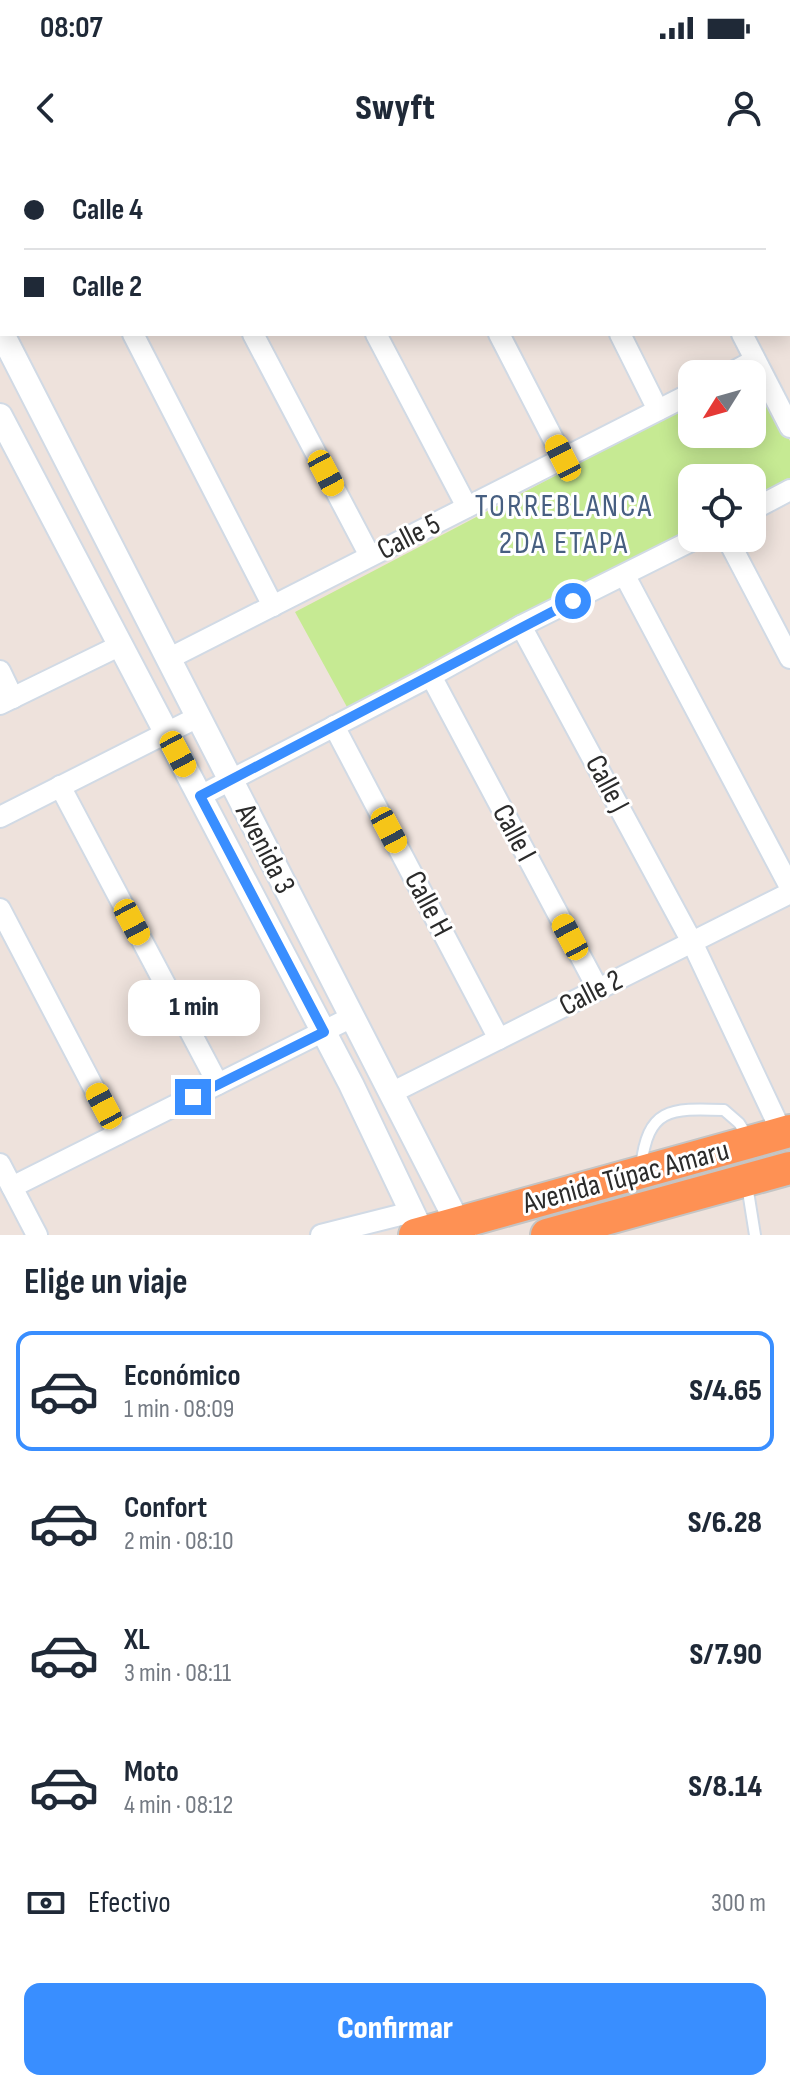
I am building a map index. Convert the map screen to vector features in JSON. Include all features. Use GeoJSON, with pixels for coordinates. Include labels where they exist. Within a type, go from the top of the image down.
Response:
{"type":"FeatureCollection","features":[{"type":"Feature","properties":{"kind":"highway","name":"Avenida Túpac Amaru"},"geometry":{"type":"LineString","coordinates":[[418,1229],[461,1229],[641,1172],[786,1132]]}},
{"type":"Feature","properties":{"kind":"highway","name":"Avenida Túpac Amaru"},"geometry":{"type":"LineString","coordinates":[[547,1235],[790,1168]]}},
{"type":"Feature","properties":{"kind":"street","name":"Avenida 3"},"geometry":{"type":"LineString","coordinates":[[4,336],[461,1229]]}},
{"type":"Feature","properties":{"kind":"street"},"geometry":{"type":"LineString","coordinates":[[134,336],[273,606]]}},
{"type":"Feature","properties":{"kind":"street"},"geometry":{"type":"LineString","coordinates":[[254,336],[370,556]]}},
{"type":"Feature","properties":{"kind":"street"},"geometry":{"type":"LineString","coordinates":[[377,336],[467,507]]}},
{"type":"Feature","properties":{"kind":"street"},"geometry":{"type":"LineString","coordinates":[[500,336],[563,458]]}},
{"type":"Feature","properties":{"kind":"street"},"geometry":{"type":"LineString","coordinates":[[621,336],[658,410]]}},
{"type":"Feature","properties":{"kind":"street"},"geometry":{"type":"LineString","coordinates":[[743,336],[755,360]]}},
{"type":"Feature","properties":{"kind":"street"},"geometry":{"type":"LineString","coordinates":[[766,381],[790,427]]}},
{"type":"Feature","properties":{"kind":"street","name":"Calle 5"},"geometry":{"type":"LineString","coordinates":[[168,659],[678,400]]}},
{"type":"Feature","properties":{"kind":"street","name":"Avenida 3"},"geometry":{"type":"LineString","coordinates":[[0,416],[324,1032],[418,1229]]}},
{"type":"Feature","properties":{"kind":"street"},"geometry":{"type":"LineString","coordinates":[[766,503],[790,490]]}},
{"type":"Feature","properties":{"kind":"street"},"geometry":{"type":"LineString","coordinates":[[200,796],[521,626],[678,548]]}},
{"type":"Feature","properties":{"kind":"street"},"geometry":{"type":"LineString","coordinates":[[734,552],[790,658]]}},
{"type":"Feature","properties":{"kind":"street"},"geometry":{"type":"LineString","coordinates":[[625,576],[790,890]]}},
{"type":"Feature","properties":{"kind":"street","name":"Calle J"},"geometry":{"type":"LineString","coordinates":[[521,626],[692,942],[786,1132]]}},
{"type":"Feature","properties":{"kind":"street"},"geometry":{"type":"LineString","coordinates":[[0,671],[7,701],[121,645]]}},
{"type":"Feature","properties":{"kind":"street","name":"Calle I"},"geometry":{"type":"LineString","coordinates":[[431,676],[598,989]]}},
{"type":"Feature","properties":{"kind":"street"},"geometry":{"type":"LineString","coordinates":[[0,817],[198,717]]}},
{"type":"Feature","properties":{"kind":"street","name":"Calle H"},"geometry":{"type":"LineString","coordinates":[[334,726],[499,1039]]}},
{"type":"Feature","properties":{"kind":"street"},"geometry":{"type":"LineString","coordinates":[[60,786],[218,1084]]}},
{"type":"Feature","properties":{"kind":"street","name":"Calle 2"},"geometry":{"type":"LineString","coordinates":[[391,1093],[790,890]]}},
{"type":"Feature","properties":{"kind":"street"},"geometry":{"type":"LineString","coordinates":[[0,909],[118,1134]]}},
{"type":"Feature","properties":{"kind":"street"},"geometry":{"type":"LineString","coordinates":[[12,1187],[352,1017]]}},
{"type":"Feature","properties":{"kind":"street"},"geometry":{"type":"LineString","coordinates":[[0,1164],[37,1235]]}},
{"type":"Feature","properties":{"kind":"street"},"geometry":{"type":"LineString","coordinates":[[321,1235],[418,1229]]}},
{"type":"Feature","properties":{"kind":"lane"},"geometry":{"type":"LineString","coordinates":[[641,1172],[645,1139],[651,1126],[663,1116],[684,1111],[724,1110],[739,1123],[751,1142]]}},
{"type":"Feature","properties":{"kind":"lane"},"geometry":{"type":"LineString","coordinates":[[746,1180],[755,1235]]}},
{"type":"Feature","properties":{"kind":"green space"},"geometry":{"type":"Polygon","coordinates":[[[766,396],[790,441],[790,480],[766,493],[766,464],[678,464],[678,541],[521,626],[347,707],[295,612],[678,411],[678,448],[766,448],[766,396]]]}},
{"type":"Feature","properties":{"kind":"district","name":"TORREBLANCA 2DA ETAPA"},"geometry":{"type":"Point","coordinates":[564,524]}},
{"type":"Feature","properties":{"kind":"route"},"geometry":{"type":"LineString","coordinates":[[193,1097],[324,1032],[200,796],[573,601]]}}]}
